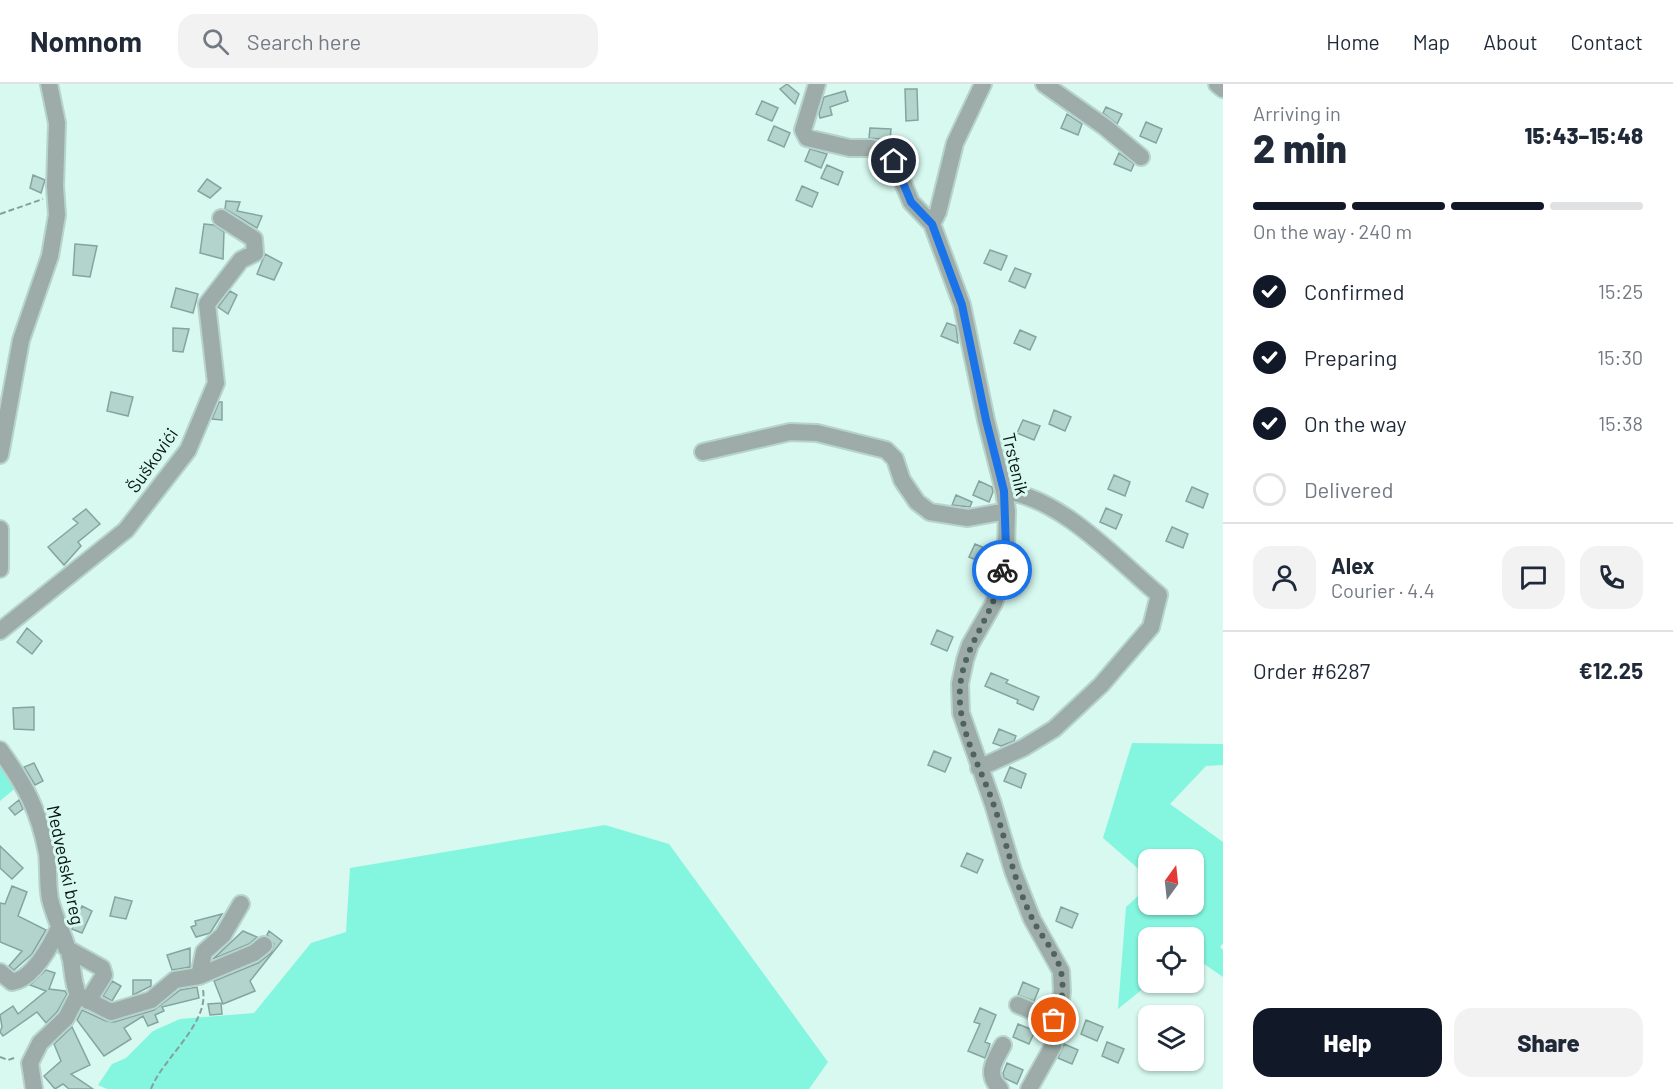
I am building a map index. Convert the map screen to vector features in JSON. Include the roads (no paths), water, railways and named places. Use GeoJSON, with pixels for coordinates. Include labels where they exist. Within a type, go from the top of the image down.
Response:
{"type":"FeatureCollection","features":[{"type":"Feature","properties":{"kind":"street"},"geometry":{"type":"LineString","coordinates":[[0,455],[21,340],[50,256],[57,215],[55,186],[57,123],[49,84]]}},
{"type":"Feature","properties":{"kind":"street","name":"Trstenik"},"geometry":{"type":"LineString","coordinates":[[818,84],[803,130],[807,138],[850,148],[871,148],[886,153],[894,161],[911,202],[932,224],[962,305],[986,420],[1004,491],[1007,510],[1006,548],[1002,576],[994,603],[970,645],[960,684],[961,713],[993,804],[1013,872],[1032,920],[1061,971],[1062,992],[1053,1046],[1029,1089]]}},
{"type":"Feature","properties":{"kind":"street"},"geometry":{"type":"LineString","coordinates":[[932,224],[938,212],[955,143],[983,84]]}},
{"type":"Feature","properties":{"kind":"street"},"geometry":{"type":"LineString","coordinates":[[1044,84],[1090,115],[1141,157]]}},
{"type":"Feature","properties":{"kind":"street"},"geometry":{"type":"LineString","coordinates":[[1217,84],[1223,89]]}},
{"type":"Feature","properties":{"kind":"street","name":"Šuškovići"},"geometry":{"type":"LineString","coordinates":[[0,631],[126,530],[188,450],[216,383],[207,304],[241,260],[255,253],[254,239],[221,218]]}},
{"type":"Feature","properties":{"kind":"street"},"geometry":{"type":"LineString","coordinates":[[704,452],[790,432],[817,433],[886,450],[895,459],[902,480],[917,502],[930,512],[968,518],[1007,510]]}},
{"type":"Feature","properties":{"kind":"street"},"geometry":{"type":"LineString","coordinates":[[979,768],[1023,748],[1054,729],[1101,685],[1151,627],[1159,595],[1067,517],[1039,500],[1004,491]]}},
{"type":"Feature","properties":{"kind":"street"},"geometry":{"type":"LineString","coordinates":[[0,529],[0,569]]}},
{"type":"Feature","properties":{"kind":"street","name":"Medvedski breg"},"geometry":{"type":"LineString","coordinates":[[0,750],[26,787],[34,804],[47,855],[46,882],[71,960],[72,980],[83,998]]}},
{"type":"Feature","properties":{"kind":"street"},"geometry":{"type":"LineString","coordinates":[[199,975],[204,952],[223,935],[241,904]]}},
{"type":"Feature","properties":{"kind":"street"},"geometry":{"type":"LineString","coordinates":[[0,972],[12,982],[25,976],[47,953],[59,928]]}},
{"type":"Feature","properties":{"kind":"street"},"geometry":{"type":"LineString","coordinates":[[83,998],[111,1012],[151,1000],[175,980],[199,975],[255,953],[264,945]]}},
{"type":"Feature","properties":{"kind":"street"},"geometry":{"type":"LineString","coordinates":[[34,1089],[30,1063],[40,1043],[104,975],[102,968],[66,948]]}},
{"type":"Feature","properties":{"kind":"street"},"geometry":{"type":"LineString","coordinates":[[1018,1005],[1058,1022]]}},
{"type":"Feature","properties":{"kind":"street"},"geometry":{"type":"LineString","coordinates":[[1000,1089],[991,1077],[991,1069],[1003,1045]]}}]}
